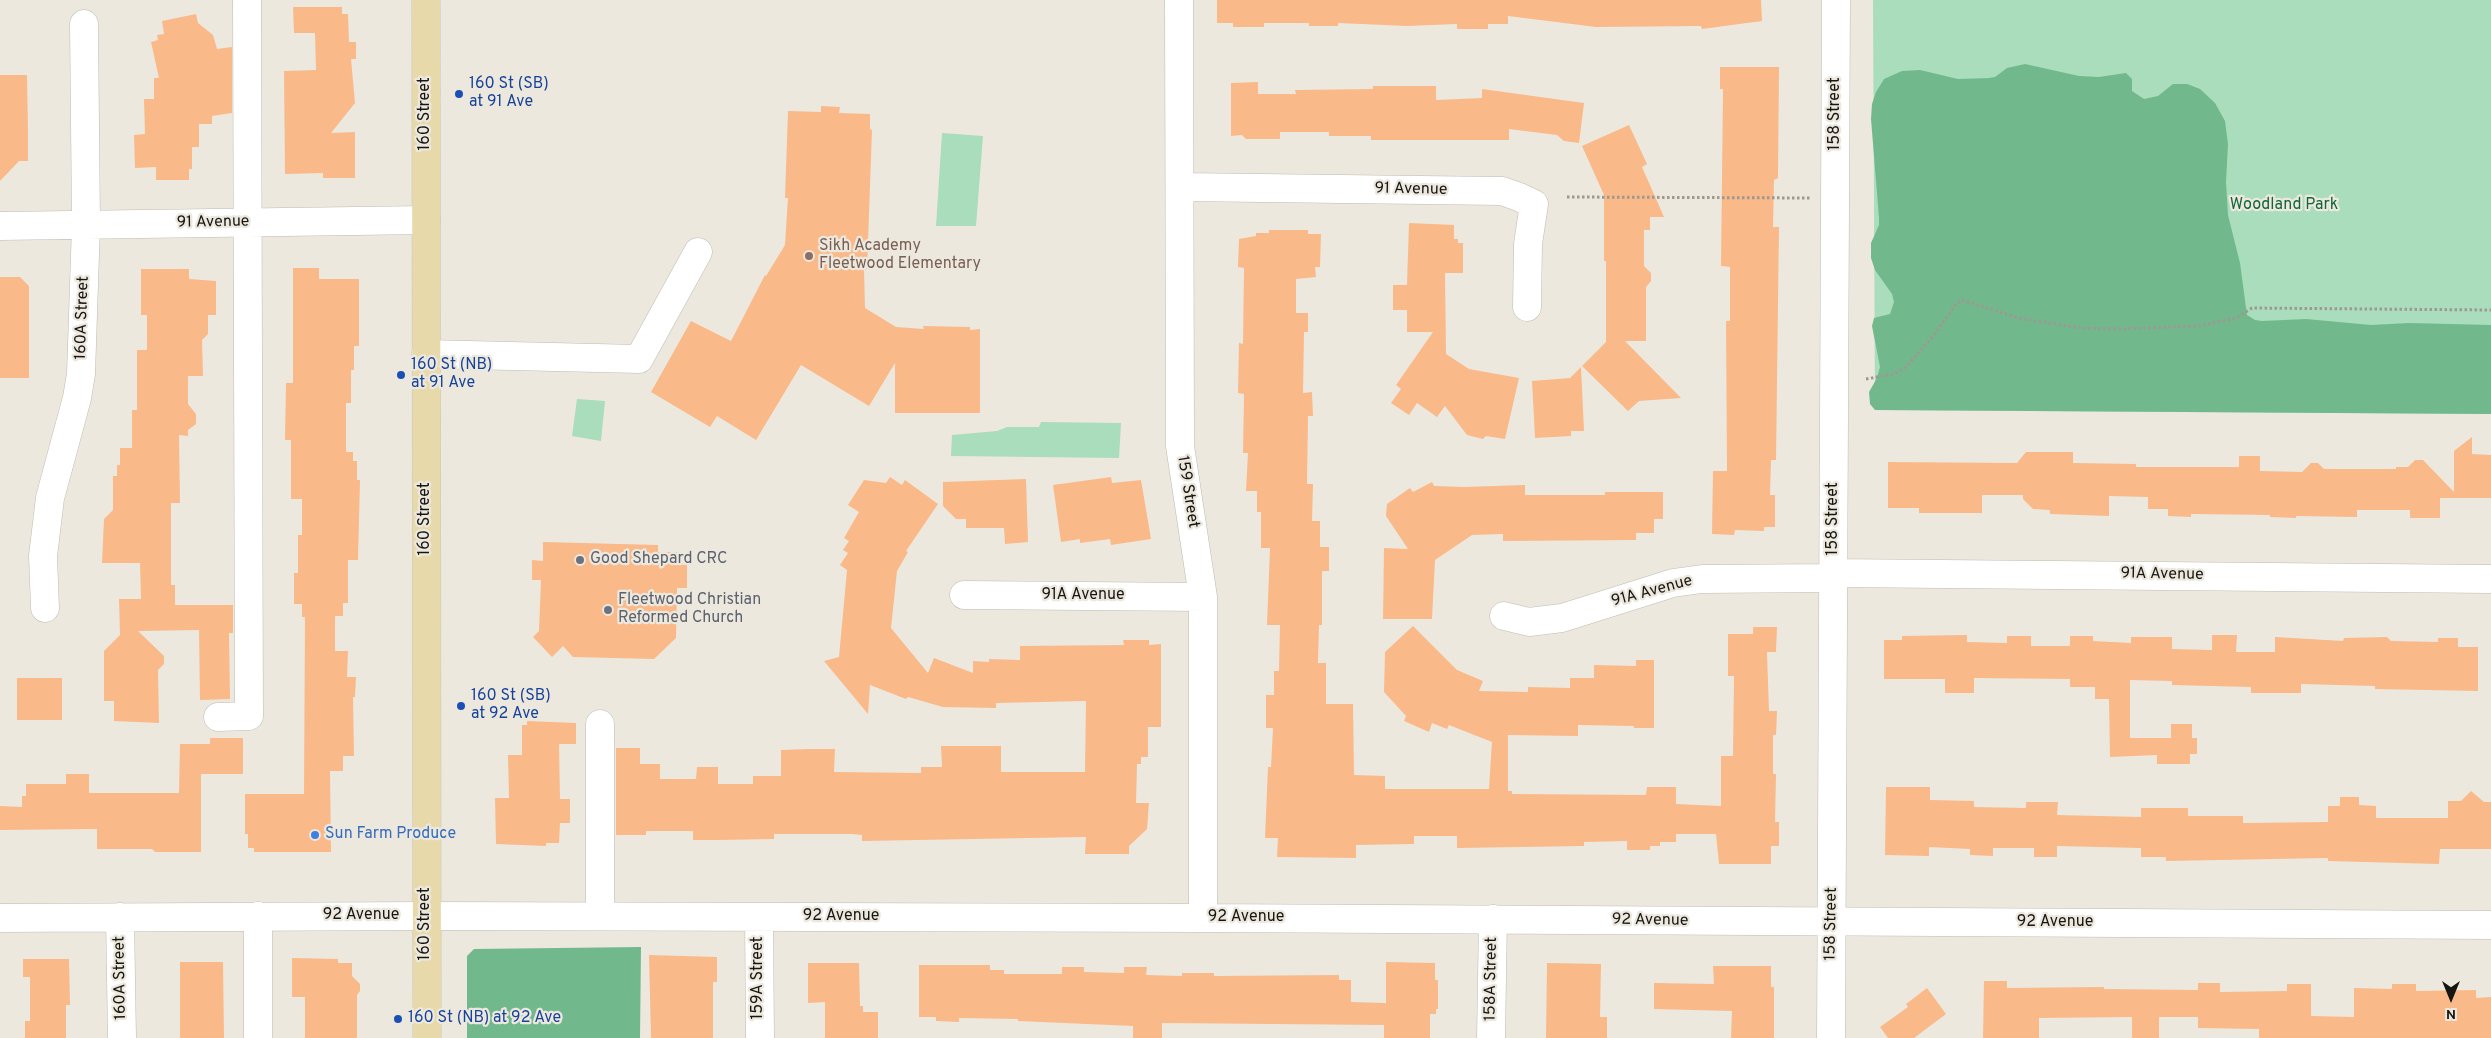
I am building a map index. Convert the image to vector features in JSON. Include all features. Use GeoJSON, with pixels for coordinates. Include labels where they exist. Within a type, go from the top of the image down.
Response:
{"type":"FeatureCollection","features":[{"type":"Feature","properties":{"kind":"main road","name":"160 Street"},"geometry":{"type":"LineString","coordinates":[[426,0],[426,1038]]}},
{"type":"Feature","properties":{"kind":"street"},"geometry":{"type":"LineString","coordinates":[[218,716],[249,716],[247,0]]}},
{"type":"Feature","properties":{"kind":"street","name":"159 Street"},"geometry":{"type":"LineString","coordinates":[[1179,0],[1178,66],[1181,187],[1180,446],[1203,597],[1203,918]]}},
{"type":"Feature","properties":{"kind":"street","name":"158 Street"},"geometry":{"type":"LineString","coordinates":[[1831,1038],[1836,0]]}},
{"type":"Feature","properties":{"kind":"street","name":"160A Street"},"geometry":{"type":"LineString","coordinates":[[45,608],[44,556],[50,498],[77,398],[81,374],[86,225],[84,24]]}},
{"type":"Feature","properties":{"kind":"street","name":"91 Avenue"},"geometry":{"type":"LineString","coordinates":[[1181,187],[1502,191],[1534,204],[1528,244],[1527,307]]}},
{"type":"Feature","properties":{"kind":"street","name":"91 Avenue"},"geometry":{"type":"LineString","coordinates":[[0,226],[426,220]]}},
{"type":"Feature","properties":{"kind":"street"},"geometry":{"type":"LineString","coordinates":[[426,354],[639,359],[698,252]]}},
{"type":"Feature","properties":{"kind":"street","name":"91A Avenue"},"geometry":{"type":"LineString","coordinates":[[1504,616],[1529,622],[1562,618],[1673,583],[1702,579],[1833,575],[2491,579]]}},
{"type":"Feature","properties":{"kind":"street","name":"91A Avenue"},"geometry":{"type":"LineString","coordinates":[[964,595],[1203,597]]}},
{"type":"Feature","properties":{"kind":"street"},"geometry":{"type":"LineString","coordinates":[[600,724],[600,916]]}},
{"type":"Feature","properties":{"kind":"street"},"geometry":{"type":"LineString","coordinates":[[258,916],[258,1038]]}},
{"type":"Feature","properties":{"kind":"street","name":"92 Avenue"},"geometry":{"type":"LineString","coordinates":[[0,918],[600,916],[2491,925]]}},
{"type":"Feature","properties":{"kind":"street","name":"160A Street"},"geometry":{"type":"LineString","coordinates":[[120,917],[122,1038]]}},
{"type":"Feature","properties":{"kind":"street","name":"159A Street"},"geometry":{"type":"LineString","coordinates":[[759,917],[760,1038]]}},
{"type":"Feature","properties":{"kind":"street","name":"158A Street"},"geometry":{"type":"LineString","coordinates":[[1492,1038],[1493,919]]}},
{"type":"Feature","properties":{"kind":"path"},"geometry":{"type":"LineString","coordinates":[[1567,197],[1817,198]]}},
{"type":"Feature","properties":{"kind":"path"},"geometry":{"type":"LineString","coordinates":[[1866,379],[1894,374],[1906,367],[1934,335],[1956,304],[1962,300],[1972,301],[2001,314],[2018,318],[2081,328],[2120,330],[2197,326],[2236,318],[2252,308],[2491,310]]}},
{"type":"Feature","properties":{"kind":"green space","name":"Woodland Park"},"geometry":{"type":"Polygon","coordinates":[[[1873,0],[2491,0],[2491,414],[1875,410],[1873,0]]]}},
{"type":"Feature","properties":{"kind":"green space"},"geometry":{"type":"Polygon","coordinates":[[[2025,64],[2079,76],[2099,77],[2126,73],[2132,79],[2132,91],[2144,99],[2158,96],[2173,84],[2187,84],[2200,89],[2215,103],[2225,121],[2228,144],[2226,182],[2228,215],[2240,263],[2247,315],[2255,320],[2262,321],[2306,319],[2371,325],[2409,323],[2491,325],[2491,414],[1875,410],[1870,404],[1869,392],[1877,378],[1880,367],[1872,326],[1874,318],[1890,314],[1894,302],[1892,294],[1875,270],[1871,258],[1871,243],[1879,225],[1871,119],[1872,104],[1876,92],[1884,79],[1902,71],[1920,70],[1958,79],[1989,78],[1995,77],[2007,68],[2025,64]]]}},
{"type":"Feature","properties":{"kind":"green space"},"geometry":{"type":"Polygon","coordinates":[[[942,133],[983,136],[976,226],[936,226],[942,133]]]}},
{"type":"Feature","properties":{"kind":"green space"},"geometry":{"type":"Polygon","coordinates":[[[577,399],[605,401],[601,441],[572,436],[577,399]]]}},
{"type":"Feature","properties":{"kind":"green space"},"geometry":{"type":"Polygon","coordinates":[[[1041,422],[1121,423],[1119,458],[951,456],[952,435],[997,431],[1007,427],[1039,427],[1041,422]]]}},
{"type":"Feature","properties":{"kind":"green space"},"geometry":{"type":"Polygon","coordinates":[[[641,947],[640,1038],[467,1038],[467,956],[474,949],[641,947]]]}},
{"type":"Feature","properties":{"kind":"building"},"geometry":{"type":"Polygon","coordinates":[[[1217,0],[1761,0],[1762,21],[1702,29],[1701,26],[1596,27],[1508,16],[1508,24],[1488,24],[1488,29],[1457,29],[1457,24],[1407,26],[1338,23],[1338,26],[1309,26],[1309,23],[1264,23],[1264,27],[1233,27],[1233,23],[1217,23],[1217,0]]]}},
{"type":"Feature","properties":{"kind":"building"},"geometry":{"type":"Polygon","coordinates":[[[293,7],[342,7],[342,14],[348,14],[349,42],[356,42],[356,59],[351,59],[355,103],[331,133],[355,132],[355,178],[323,178],[323,173],[285,174],[284,71],[316,70],[315,33],[294,33],[293,7]]]}},
{"type":"Feature","properties":{"kind":"building"},"geometry":{"type":"Polygon","coordinates":[[[196,14],[198,23],[213,35],[217,49],[232,47],[232,113],[212,116],[212,124],[199,124],[199,147],[192,147],[192,169],[189,169],[189,180],[156,180],[156,167],[135,168],[134,135],[145,134],[144,99],[154,99],[154,78],[159,78],[151,42],[158,40],[157,35],[164,34],[162,21],[196,14]]]}},
{"type":"Feature","properties":{"kind":"building"},"geometry":{"type":"Polygon","coordinates":[[[1720,67],[1779,67],[1778,178],[1774,180],[1773,227],[1779,227],[1776,460],[1771,460],[1770,495],[1775,495],[1775,527],[1764,527],[1764,531],[1735,530],[1734,535],[1712,534],[1713,471],[1727,471],[1726,321],[1730,321],[1730,267],[1721,266],[1723,89],[1720,89],[1720,67]]]}},
{"type":"Feature","properties":{"kind":"building"},"geometry":{"type":"Polygon","coordinates":[[[0,75],[27,75],[28,161],[19,161],[0,181],[0,75]]]}},
{"type":"Feature","properties":{"kind":"building"},"geometry":{"type":"Polygon","coordinates":[[[1258,82],[1258,94],[1296,94],[1295,90],[1373,89],[1373,86],[1436,86],[1436,100],[1482,98],[1482,89],[1584,103],[1579,143],[1564,141],[1557,135],[1509,129],[1509,140],[1371,140],[1371,136],[1329,136],[1329,132],[1280,132],[1280,139],[1246,139],[1242,135],[1231,136],[1231,83],[1258,82]]]}},
{"type":"Feature","properties":{"kind":"building"},"geometry":{"type":"Polygon","coordinates":[[[821,106],[840,107],[839,113],[870,114],[870,129],[872,130],[867,269],[864,270],[865,308],[896,327],[924,329],[923,326],[970,327],[970,330],[980,329],[980,413],[895,413],[895,363],[869,406],[801,365],[756,440],[717,416],[710,427],[651,392],[691,321],[731,341],[765,275],[785,245],[788,198],[785,198],[788,111],[821,112],[821,106]]]}},
{"type":"Feature","properties":{"kind":"building"},"geometry":{"type":"Polygon","coordinates":[[[1629,125],[1647,164],[1642,167],[1664,217],[1650,217],[1650,230],[1644,230],[1644,266],[1651,273],[1651,281],[1646,287],[1646,341],[1625,341],[1681,398],[1639,401],[1628,411],[1582,366],[1606,342],[1606,261],[1604,261],[1604,195],[1582,146],[1629,125]]]}},
{"type":"Feature","properties":{"kind":"building"},"geometry":{"type":"Polygon","coordinates":[[[1409,223],[1454,225],[1454,239],[1458,239],[1458,243],[1463,243],[1463,273],[1445,273],[1446,354],[1469,369],[1519,378],[1505,439],[1486,436],[1483,439],[1467,435],[1445,406],[1437,417],[1417,403],[1409,415],[1391,403],[1401,389],[1396,385],[1433,332],[1407,332],[1407,310],[1393,310],[1393,285],[1407,285],[1409,223]]]}},
{"type":"Feature","properties":{"kind":"building"},"geometry":{"type":"Polygon","coordinates":[[[1269,230],[1308,230],[1308,234],[1321,234],[1320,267],[1315,267],[1316,277],[1296,279],[1296,313],[1308,313],[1308,332],[1304,332],[1303,393],[1312,392],[1313,416],[1308,416],[1307,484],[1313,484],[1312,521],[1320,521],[1320,547],[1329,547],[1329,571],[1322,571],[1322,625],[1319,625],[1318,663],[1326,663],[1326,704],[1353,704],[1354,775],[1385,776],[1385,789],[1489,789],[1492,742],[1449,725],[1447,729],[1432,723],[1429,732],[1404,721],[1406,716],[1384,692],[1385,652],[1413,626],[1457,670],[1483,681],[1479,691],[1528,692],[1528,687],[1570,688],[1570,678],[1594,678],[1594,665],[1636,666],[1636,660],[1654,660],[1654,728],[1578,725],[1578,736],[1508,735],[1508,791],[1512,791],[1512,794],[1646,795],[1647,787],[1676,787],[1676,804],[1721,806],[1721,756],[1733,756],[1734,676],[1728,676],[1728,634],[1753,634],[1753,627],[1777,627],[1776,652],[1767,652],[1769,711],[1777,711],[1776,735],[1773,735],[1773,774],[1776,774],[1775,822],[1779,822],[1779,846],[1771,846],[1771,864],[1719,864],[1716,834],[1676,834],[1676,842],[1660,842],[1660,846],[1650,846],[1650,850],[1627,850],[1627,841],[1584,842],[1584,846],[1457,848],[1457,836],[1414,836],[1414,844],[1356,845],[1356,858],[1277,857],[1278,838],[1265,838],[1268,767],[1271,767],[1273,728],[1266,728],[1266,695],[1274,695],[1274,671],[1279,671],[1280,625],[1267,625],[1270,548],[1261,548],[1261,512],[1257,512],[1257,491],[1246,491],[1248,453],[1243,453],[1244,394],[1238,393],[1239,343],[1243,344],[1244,268],[1238,267],[1239,239],[1256,236],[1256,233],[1269,233],[1269,230]]]}},
{"type":"Feature","properties":{"kind":"building"},"geometry":{"type":"Polygon","coordinates":[[[293,268],[319,268],[319,279],[359,279],[359,346],[354,346],[354,370],[351,370],[351,403],[346,403],[346,452],[353,452],[353,461],[357,461],[357,480],[360,480],[358,560],[348,560],[348,603],[343,603],[343,616],[335,616],[335,651],[348,651],[347,677],[356,677],[355,697],[353,697],[354,756],[343,756],[343,771],[330,771],[331,852],[254,852],[254,848],[248,848],[248,834],[245,834],[245,794],[304,794],[305,617],[302,617],[302,604],[294,604],[294,573],[298,573],[298,535],[302,535],[302,499],[291,499],[291,440],[285,440],[286,383],[293,383],[293,268]]]}},
{"type":"Feature","properties":{"kind":"building"},"geometry":{"type":"Polygon","coordinates":[[[141,269],[189,269],[189,279],[216,281],[216,315],[208,315],[208,334],[202,340],[203,376],[188,376],[188,404],[196,414],[196,424],[188,430],[188,436],[179,435],[180,503],[171,503],[171,585],[175,585],[175,605],[233,605],[233,633],[229,633],[230,699],[200,700],[199,630],[138,631],[164,656],[164,664],[158,670],[159,723],[114,721],[114,701],[104,701],[104,651],[120,635],[119,599],[141,599],[140,563],[102,563],[104,519],[113,510],[113,476],[117,476],[117,465],[120,465],[120,448],[132,448],[132,410],[137,410],[137,350],[147,350],[147,315],[141,315],[141,269]]]}},
{"type":"Feature","properties":{"kind":"building"},"geometry":{"type":"Polygon","coordinates":[[[0,277],[20,277],[29,286],[29,378],[0,378],[0,277]]]}},
{"type":"Feature","properties":{"kind":"building"},"geometry":{"type":"Polygon","coordinates":[[[1581,367],[1584,431],[1571,431],[1571,436],[1535,438],[1532,381],[1570,378],[1581,367]]]}},
{"type":"Feature","properties":{"kind":"building"},"geometry":{"type":"Polygon","coordinates":[[[2472,437],[2472,454],[2491,455],[2491,498],[2440,498],[2440,518],[2410,518],[2410,510],[2357,510],[2357,517],[2296,516],[2296,518],[2270,517],[2270,515],[2191,514],[2191,517],[2168,516],[2168,509],[2148,509],[2148,497],[2109,496],[2109,516],[2050,514],[2050,510],[2033,509],[2023,499],[2023,495],[1982,495],[1982,513],[1919,513],[1919,508],[1888,508],[1888,462],[2017,463],[2026,452],[2073,452],[2073,463],[2136,464],[2136,467],[2239,467],[2239,456],[2260,456],[2260,471],[2302,472],[2311,463],[2318,463],[2324,469],[2396,469],[2396,467],[2408,467],[2415,460],[2423,460],[2454,492],[2454,451],[2472,437]]]}},
{"type":"Feature","properties":{"kind":"building"},"geometry":{"type":"Polygon","coordinates":[[[890,477],[902,485],[905,480],[938,504],[906,551],[908,552],[897,571],[891,628],[928,673],[934,658],[973,673],[973,661],[989,662],[989,659],[1020,660],[1020,646],[1124,645],[1123,640],[1149,640],[1149,645],[1161,644],[1161,727],[1148,727],[1148,757],[1141,757],[1141,764],[1137,764],[1136,803],[1149,803],[1147,829],[1129,846],[1129,854],[1085,854],[1086,837],[862,841],[862,835],[852,834],[774,834],[774,839],[718,840],[693,840],[693,831],[646,831],[646,835],[616,835],[616,748],[640,748],[640,764],[660,764],[660,779],[696,779],[697,767],[718,767],[718,784],[753,784],[753,776],[781,776],[781,750],[809,749],[835,749],[834,772],[921,773],[921,767],[942,767],[941,746],[1001,746],[1001,772],[1085,772],[1086,701],[996,703],[996,708],[943,707],[908,697],[906,699],[870,685],[868,714],[824,661],[839,657],[847,570],[840,565],[848,553],[843,550],[849,541],[844,538],[859,512],[848,505],[864,480],[886,483],[890,477]]]}},
{"type":"Feature","properties":{"kind":"building"},"geometry":{"type":"Polygon","coordinates":[[[1111,477],[1112,483],[1141,480],[1151,539],[1111,545],[1110,539],[1080,543],[1080,539],[1061,542],[1053,485],[1111,477]]]}},
{"type":"Feature","properties":{"kind":"building"},"geometry":{"type":"Polygon","coordinates":[[[1026,479],[1028,542],[1005,544],[1004,528],[966,528],[966,519],[956,519],[943,506],[943,482],[1026,479]]]}},
{"type":"Feature","properties":{"kind":"building"},"geometry":{"type":"Polygon","coordinates":[[[1432,482],[1434,486],[1464,487],[1525,485],[1525,495],[1605,495],[1605,492],[1663,492],[1663,519],[1654,519],[1654,533],[1636,533],[1636,540],[1503,541],[1503,534],[1472,535],[1435,560],[1432,619],[1383,619],[1384,548],[1408,549],[1386,516],[1387,504],[1410,488],[1413,492],[1432,482]]]}},
{"type":"Feature","properties":{"kind":"building","name":"Fleetwood Christian Reformed Church"},"geometry":{"type":"Polygon","coordinates":[[[543,542],[658,545],[658,552],[677,552],[677,564],[687,565],[687,588],[677,588],[676,638],[654,659],[573,657],[563,646],[552,657],[533,637],[539,631],[541,580],[532,580],[532,560],[543,561],[543,542]]]}},
{"type":"Feature","properties":{"kind":"building"},"geometry":{"type":"Polygon","coordinates":[[[1967,635],[1967,642],[2007,643],[2007,636],[2031,636],[2031,646],[2070,646],[2070,636],[2093,636],[2093,641],[2131,643],[2131,637],[2172,637],[2172,649],[2212,650],[2212,635],[2237,635],[2236,652],[2275,652],[2275,637],[2343,641],[2344,638],[2387,637],[2391,641],[2438,642],[2438,638],[2458,638],[2458,647],[2478,647],[2478,691],[2375,689],[2375,686],[2301,684],[2301,693],[2251,693],[2251,687],[2172,685],[2172,681],[2130,680],[2130,738],[2171,738],[2171,724],[2192,724],[2192,738],[2197,738],[2197,754],[2190,754],[2190,764],[2157,764],[2157,755],[2110,757],[2109,699],[2095,699],[2095,687],[2070,687],[2070,679],[1974,678],[1974,693],[1945,693],[1945,679],[1884,679],[1884,640],[1902,640],[1902,636],[1967,635]]]}},
{"type":"Feature","properties":{"kind":"building"},"geometry":{"type":"Polygon","coordinates":[[[17,678],[62,678],[62,720],[17,720],[17,678]]]}},
{"type":"Feature","properties":{"kind":"building"},"geometry":{"type":"Polygon","coordinates":[[[527,721],[576,723],[576,744],[559,744],[560,799],[570,799],[570,823],[560,823],[559,843],[546,843],[546,846],[496,844],[495,798],[509,798],[508,755],[522,755],[522,725],[527,725],[527,721]]]}},
{"type":"Feature","properties":{"kind":"building"},"geometry":{"type":"Polygon","coordinates":[[[210,738],[243,738],[243,774],[201,774],[201,852],[155,852],[152,849],[97,849],[97,829],[0,830],[0,806],[22,807],[22,796],[26,796],[26,784],[66,784],[66,774],[89,774],[89,793],[179,793],[180,744],[210,744],[210,738]]]}},
{"type":"Feature","properties":{"kind":"building"},"geometry":{"type":"Polygon","coordinates":[[[1886,787],[1930,787],[1930,800],[1974,801],[1974,807],[2026,808],[2026,802],[2058,802],[2057,815],[2141,817],[2141,808],[2188,808],[2188,816],[2243,816],[2243,823],[2328,822],[2328,806],[2340,806],[2340,797],[2359,797],[2359,805],[2376,806],[2376,818],[2448,818],[2448,801],[2461,801],[2471,791],[2484,802],[2491,802],[2491,849],[2440,849],[2439,864],[2328,861],[2328,858],[2166,861],[2166,857],[2141,857],[2141,848],[2057,846],[2057,857],[2034,857],[2034,848],[1993,848],[1993,856],[1970,855],[1970,849],[1929,847],[1929,856],[1885,855],[1886,787]]]}},
{"type":"Feature","properties":{"kind":"building"},"geometry":{"type":"Polygon","coordinates":[[[649,955],[717,957],[717,982],[713,982],[713,1038],[651,1038],[649,955]]]}},
{"type":"Feature","properties":{"kind":"building"},"geometry":{"type":"Polygon","coordinates":[[[292,958],[338,959],[338,963],[352,963],[352,976],[360,984],[360,991],[357,995],[357,1038],[305,1038],[305,997],[292,997],[292,958]]]}},
{"type":"Feature","properties":{"kind":"building"},"geometry":{"type":"Polygon","coordinates":[[[23,959],[69,959],[70,1005],[66,1005],[66,1038],[25,1038],[25,1021],[30,1021],[30,977],[23,977],[23,959]]]}},
{"type":"Feature","properties":{"kind":"building"},"geometry":{"type":"Polygon","coordinates":[[[180,962],[223,962],[224,1038],[180,1038],[180,962]]]}},
{"type":"Feature","properties":{"kind":"building"},"geometry":{"type":"Polygon","coordinates":[[[1386,962],[1435,963],[1435,980],[1438,980],[1438,1009],[1436,1009],[1436,1014],[1430,1014],[1430,1038],[1384,1038],[1384,1025],[1162,1023],[1162,1038],[1133,1038],[1133,1026],[1018,1021],[1018,1019],[959,1018],[959,1022],[936,1021],[936,1017],[919,1017],[919,965],[990,965],[990,970],[1004,970],[1004,974],[1062,974],[1062,967],[1084,967],[1084,972],[1124,973],[1124,967],[1147,967],[1146,975],[1182,976],[1182,973],[1214,973],[1214,976],[1339,975],[1339,980],[1351,980],[1351,1002],[1386,1003],[1386,962]]]}},
{"type":"Feature","properties":{"kind":"building"},"geometry":{"type":"Polygon","coordinates":[[[808,963],[859,963],[860,1006],[863,1006],[863,1012],[878,1012],[878,1038],[825,1038],[825,1002],[808,1003],[808,963]]]}},
{"type":"Feature","properties":{"kind":"building"},"geometry":{"type":"Polygon","coordinates":[[[1547,963],[1601,964],[1600,1017],[1607,1017],[1607,1038],[1546,1038],[1547,963]]]}},
{"type":"Feature","properties":{"kind":"building"},"geometry":{"type":"Polygon","coordinates":[[[1713,966],[1771,966],[1771,987],[1774,987],[1774,1038],[1731,1038],[1732,1011],[1654,1009],[1654,983],[1714,984],[1713,966]]]}},
{"type":"Feature","properties":{"kind":"building"},"geometry":{"type":"Polygon","coordinates":[[[1984,981],[2007,981],[2007,988],[2104,987],[2104,989],[2198,990],[2198,983],[2220,983],[2220,992],[2287,991],[2287,984],[2311,984],[2311,1016],[2354,1017],[2354,988],[2392,989],[2392,984],[2416,984],[2416,991],[2476,990],[2476,998],[2491,997],[2491,1038],[2259,1038],[2259,1029],[2198,1028],[2198,1017],[2159,1017],[2159,1038],[2132,1038],[2132,1017],[2039,1018],[2039,1038],[1983,1038],[1984,981]]]}},
{"type":"Feature","properties":{"kind":"building"},"geometry":{"type":"Polygon","coordinates":[[[1927,988],[1946,1014],[1914,1038],[1888,1038],[1880,1027],[1908,1007],[1906,1004],[1927,988]]]}},
{"type":"Feature","properties":{"kind":"place","name":"160 St (SB) at 91 Ave"},"geometry":{"type":"Point","coordinates":[459,94]}},
{"type":"Feature","properties":{"kind":"place","name":"Sikh Academy Fleetwood Elementary"},"geometry":{"type":"Point","coordinates":[809,256]}},
{"type":"Feature","properties":{"kind":"place","name":"160 St (NB) at 91 Ave"},"geometry":{"type":"Point","coordinates":[401,375]}},
{"type":"Feature","properties":{"kind":"place","name":"Good Shepard CRC"},"geometry":{"type":"Point","coordinates":[580,560]}},
{"type":"Feature","properties":{"kind":"place","name":"Fleetwood Christian Reformed Church"},"geometry":{"type":"Point","coordinates":[608,610]}},
{"type":"Feature","properties":{"kind":"place","name":"160 St (SB) at 92 Ave"},"geometry":{"type":"Point","coordinates":[461,706]}},
{"type":"Feature","properties":{"kind":"place","name":"Sun Farm Produce"},"geometry":{"type":"Point","coordinates":[315,835]}},
{"type":"Feature","properties":{"kind":"place","name":"160 St (NB) at 92 Ave"},"geometry":{"type":"Point","coordinates":[398,1019]}}]}
